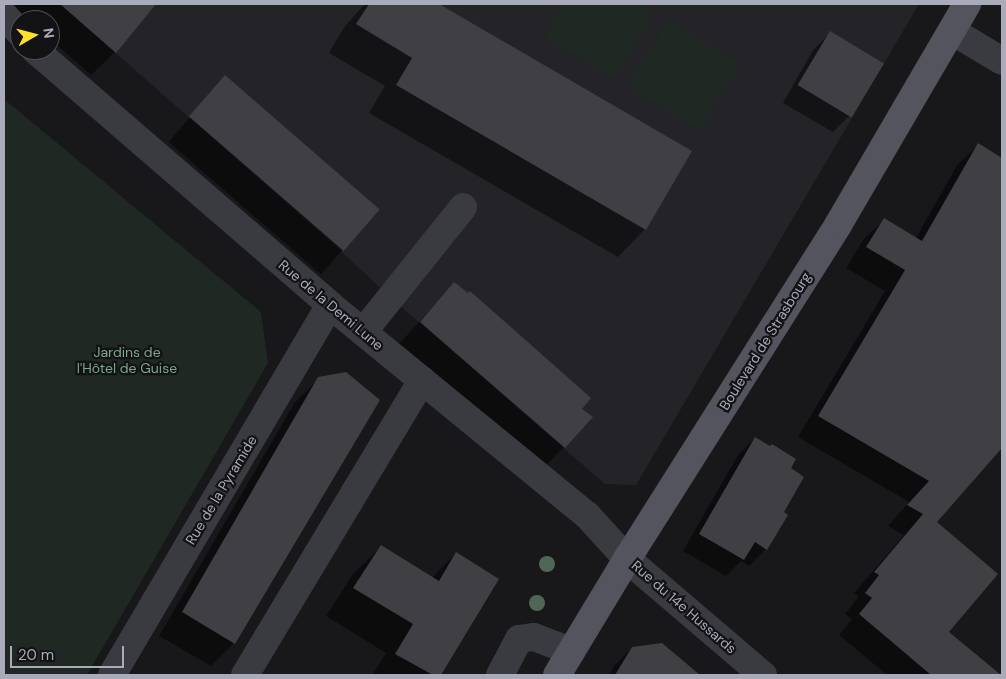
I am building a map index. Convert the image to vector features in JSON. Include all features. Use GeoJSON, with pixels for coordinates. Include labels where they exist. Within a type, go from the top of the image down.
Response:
{"type":"FeatureCollection","features":[{"type":"Feature","properties":{"kind":"main road","name":"Boulevard de Strasbourg"},"geometry":{"type":"LineString","coordinates":[[557,675],[627,559],[838,225],[968,4]]}},
{"type":"Feature","properties":{"kind":"street"},"geometry":{"type":"LineString","coordinates":[[952,31],[1002,61]]}},
{"type":"Feature","properties":{"kind":"street","name":"Rue de la Demi Lune"},"geometry":{"type":"LineString","coordinates":[[47,60],[330,305],[587,515],[627,559]]}},
{"type":"Feature","properties":{"kind":"street"},"geometry":{"type":"LineString","coordinates":[[363,332],[463,207]]}},
{"type":"Feature","properties":{"kind":"street","name":"Rue de la Pyramide"},"geometry":{"type":"LineString","coordinates":[[112,675],[330,305]]}},
{"type":"Feature","properties":{"kind":"street"},"geometry":{"type":"LineString","coordinates":[[245,675],[422,380]]}},
{"type":"Feature","properties":{"kind":"street","name":"Rue du 14e Hussards"},"geometry":{"type":"LineString","coordinates":[[627,559],[763,675]]}},
{"type":"Feature","properties":{"kind":"street"},"geometry":{"type":"LineString","coordinates":[[500,675],[518,639],[534,637],[572,651]]}},
{"type":"Feature","properties":{"kind":"shaded area"},"geometry":{"type":"Polygon","coordinates":[[[60,4],[919,4],[636,485],[605,484],[391,298],[342,252],[60,4]]]}},
{"type":"Feature","properties":{"kind":"green space"},"geometry":{"type":"Polygon","coordinates":[[[563,4],[640,4],[654,12],[614,79],[544,37],[563,4]]]}},
{"type":"Feature","properties":{"kind":"green space"},"geometry":{"type":"Polygon","coordinates":[[[668,20],[740,63],[700,130],[628,87],[668,20]]]}},
{"type":"Feature","properties":{"kind":"green space","name":"Jardins de l'Hôtel de Guise"},"geometry":{"type":"Polygon","coordinates":[[[4,99],[261,312],[268,363],[87,675],[4,675],[4,99]]]}},
{"type":"Feature","properties":{"kind":"building"},"geometry":{"type":"Polygon","coordinates":[[[60,4],[156,4],[116,53],[60,4]]]}},
{"type":"Feature","properties":{"kind":"building"},"geometry":{"type":"Polygon","coordinates":[[[369,4],[439,4],[692,151],[646,230],[396,85],[412,58],[356,24],[369,4]]]}},
{"type":"Feature","properties":{"kind":"building"},"geometry":{"type":"Polygon","coordinates":[[[830,31],[884,63],[852,117],[798,85],[830,31]]]}},
{"type":"Feature","properties":{"kind":"building"},"geometry":{"type":"Polygon","coordinates":[[[225,75],[380,209],[344,251],[189,117],[225,75]]]}},
{"type":"Feature","properties":{"kind":"building"},"geometry":{"type":"Polygon","coordinates":[[[978,143],[1002,158],[1002,448],[937,522],[998,574],[949,632],[1001,675],[931,675],[859,614],[872,598],[865,593],[879,575],[874,572],[923,514],[907,505],[929,481],[818,416],[905,270],[866,247],[884,218],[922,241],[978,143]]]}},
{"type":"Feature","properties":{"kind":"building"},"geometry":{"type":"Polygon","coordinates":[[[454,282],[468,293],[470,291],[591,398],[582,409],[593,417],[565,448],[420,322],[454,282]]]}},
{"type":"Feature","properties":{"kind":"building"},"geometry":{"type":"Polygon","coordinates":[[[346,372],[380,400],[235,644],[182,612],[318,377],[346,372]]]}},
{"type":"Feature","properties":{"kind":"building"},"geometry":{"type":"Polygon","coordinates":[[[755,437],[770,446],[772,444],[796,459],[791,468],[804,477],[784,512],[788,515],[767,550],[755,542],[744,560],[699,534],[755,437]]]}},
{"type":"Feature","properties":{"kind":"building"},"geometry":{"type":"Polygon","coordinates":[[[381,545],[439,581],[456,552],[499,579],[441,675],[433,675],[395,654],[413,624],[353,588],[381,545]]]}},
{"type":"Feature","properties":{"kind":"building"},"geometry":{"type":"Polygon","coordinates":[[[662,643],[700,675],[615,675],[632,647],[662,643]]]}}]}
